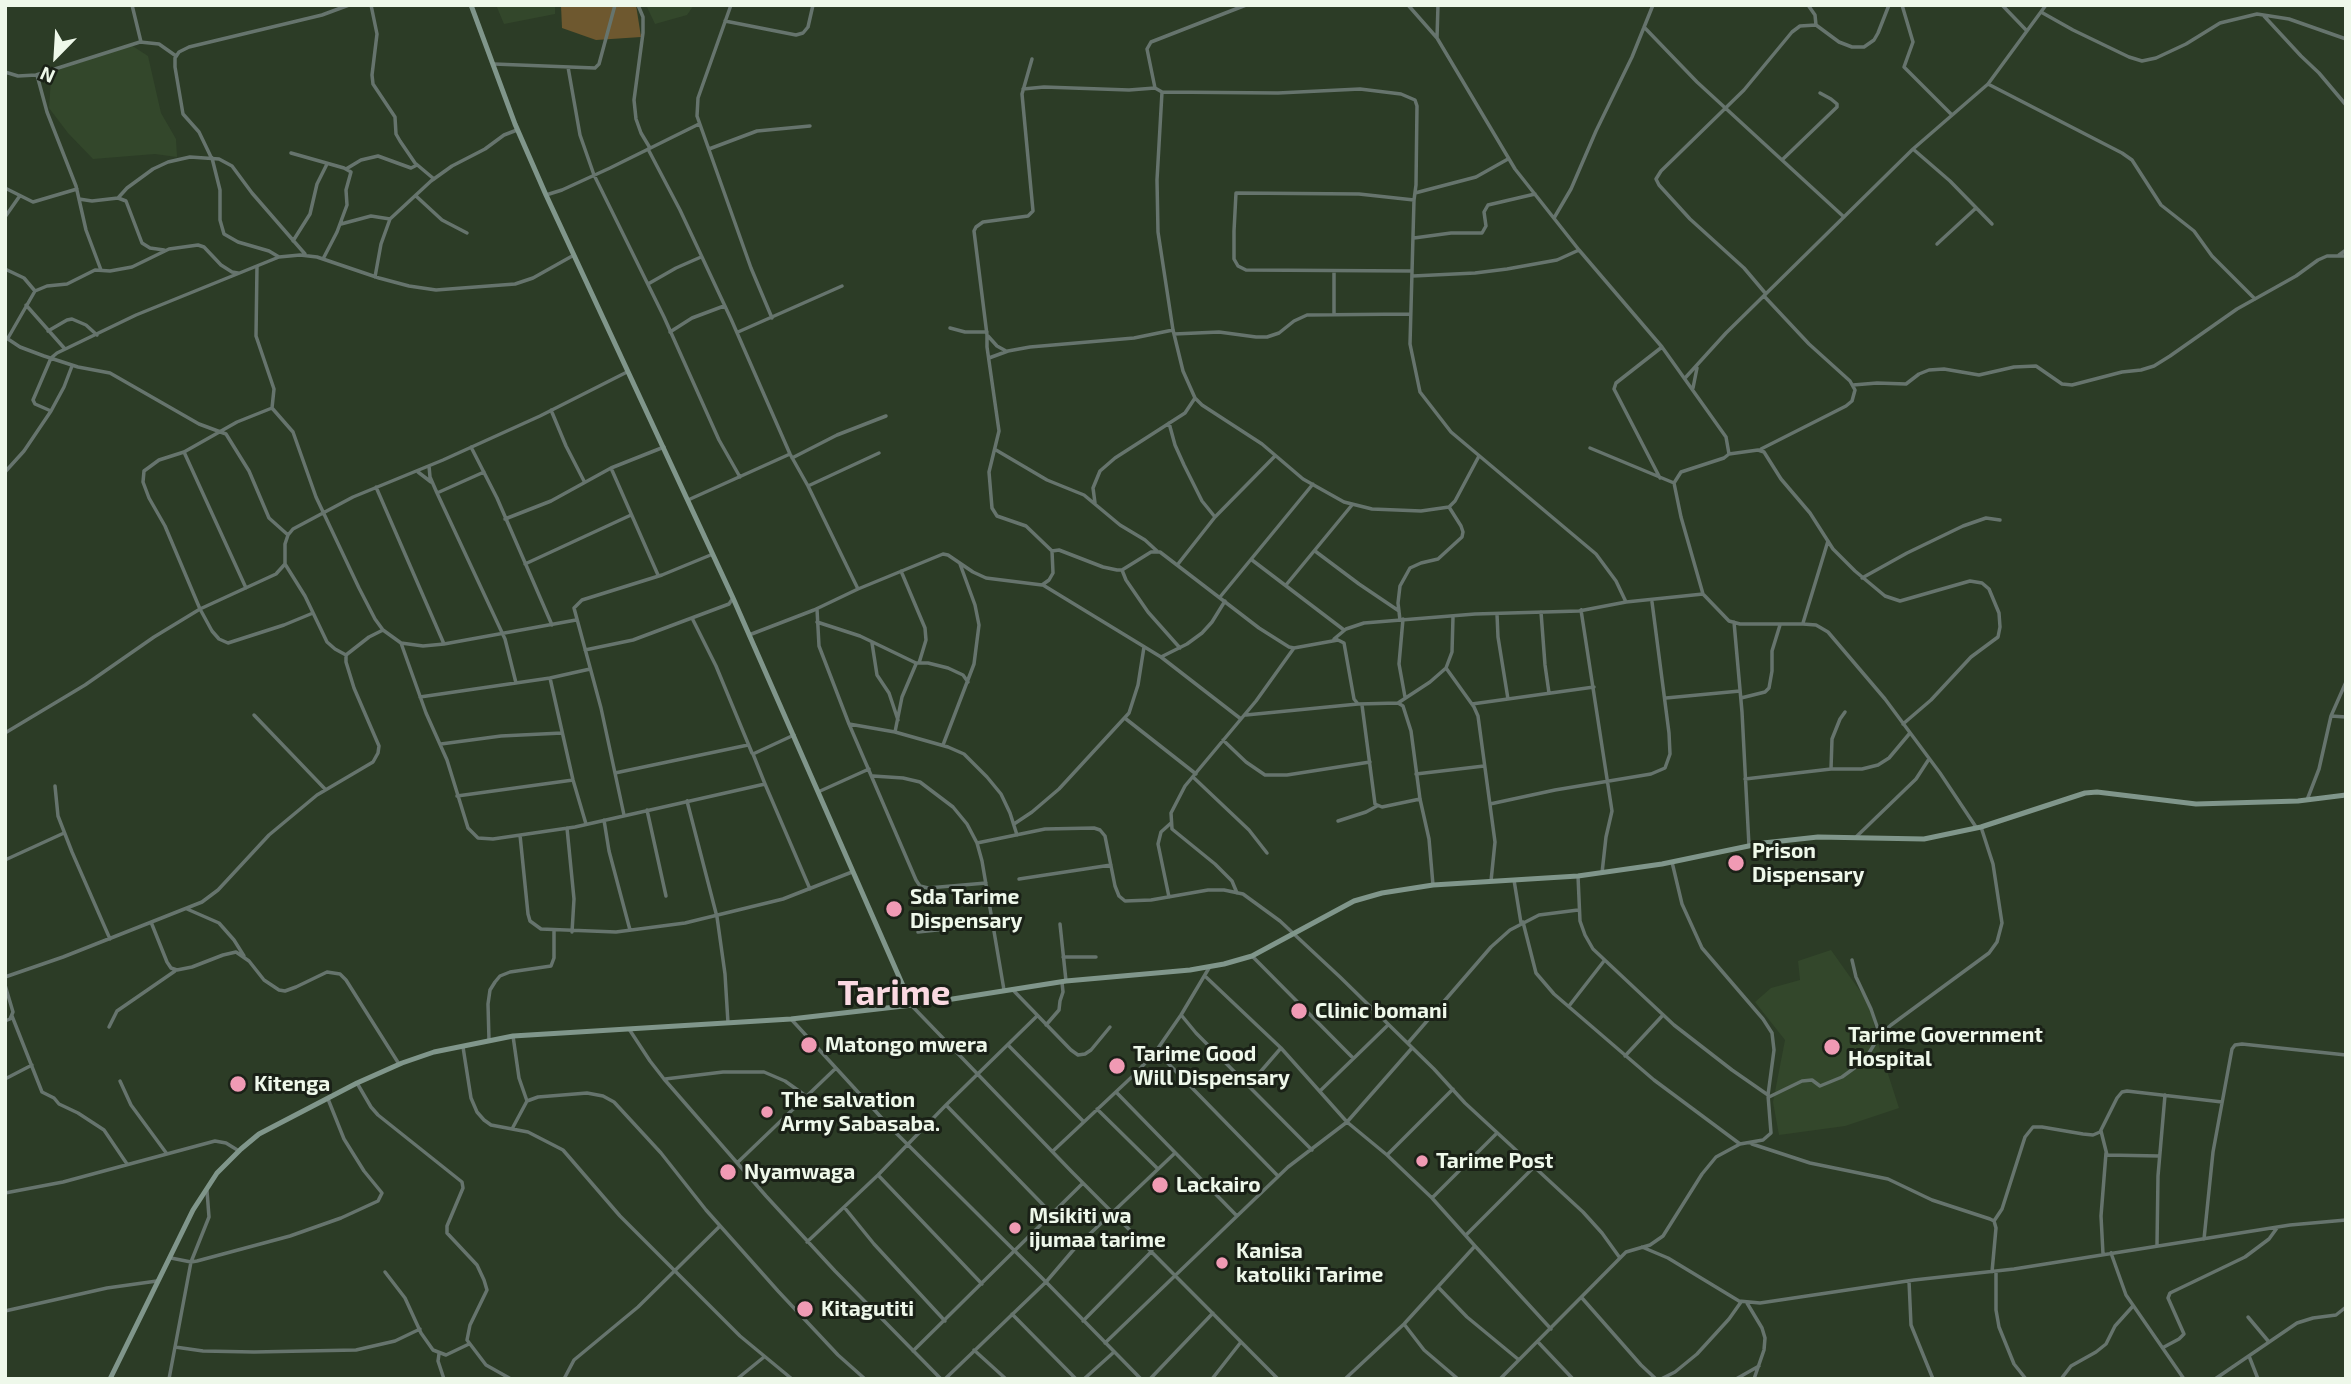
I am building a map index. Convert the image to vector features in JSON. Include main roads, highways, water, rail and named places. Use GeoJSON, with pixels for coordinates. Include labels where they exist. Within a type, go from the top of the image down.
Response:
{"type":"FeatureCollection","features":[{"type":"Feature","properties":{"kind":"main road"},"geometry":{"type":"LineString","coordinates":[[471,5],[517,130],[545,195],[733,598],[911,1004]]}},
{"type":"Feature","properties":{"kind":"main road"},"geometry":{"type":"LineString","coordinates":[[110,1379],[169,1257],[207,1187],[239,1151],[259,1134],[357,1083],[399,1064],[462,1045],[513,1036],[791,1019],[1064,982],[1210,966],[1251,956],[1354,901],[1382,893],[1433,885],[1602,873],[1749,846],[1818,837],[1924,839],[1979,827],[2070,797],[2097,792],[2196,804],[2307,800],[2346,795]]}},
{"type":"Feature","properties":{"kind":"place","name":"Prison Dispensary"},"geometry":{"type":"Point","coordinates":[1736,863]}},
{"type":"Feature","properties":{"kind":"place","name":"Sda Tarime Dispensary"},"geometry":{"type":"Point","coordinates":[894,909]}},
{"type":"Feature","properties":{"kind":"place","name":"Clinic bomani"},"geometry":{"type":"Point","coordinates":[1299,1011]}},
{"type":"Feature","properties":{"kind":"place","name":"Matongo mwera"},"geometry":{"type":"Point","coordinates":[809,1045]}},
{"type":"Feature","properties":{"kind":"place","name":"Tarime Government Hospital"},"geometry":{"type":"Point","coordinates":[1832,1047]}},
{"type":"Feature","properties":{"kind":"place","name":"Tarime Good Will Dispensary"},"geometry":{"type":"Point","coordinates":[1117,1066]}},
{"type":"Feature","properties":{"kind":"place","name":"Kitenga"},"geometry":{"type":"Point","coordinates":[238,1084]}},
{"type":"Feature","properties":{"kind":"place","name":"The salvation Army Sabasaba."},"geometry":{"type":"Point","coordinates":[767,1112]}},
{"type":"Feature","properties":{"kind":"place","name":"Tarime Post"},"geometry":{"type":"Point","coordinates":[1422,1161]}},
{"type":"Feature","properties":{"kind":"place","name":"Nyamwaga"},"geometry":{"type":"Point","coordinates":[728,1172]}},
{"type":"Feature","properties":{"kind":"place","name":"Lackairo"},"geometry":{"type":"Point","coordinates":[1160,1185]}},
{"type":"Feature","properties":{"kind":"place","name":"Msikiti wa ijumaa tarime"},"geometry":{"type":"Point","coordinates":[1015,1228]}},
{"type":"Feature","properties":{"kind":"place","name":"Kanisa katoliki Tarime"},"geometry":{"type":"Point","coordinates":[1222,1263]}},
{"type":"Feature","properties":{"kind":"place","name":"Kitagutiti"},"geometry":{"type":"Point","coordinates":[805,1309]}},
{"type":"Feature","properties":{"kind":"district","name":"Tarime"},"geometry":{"type":"Point","coordinates":[894,993]}}]}
